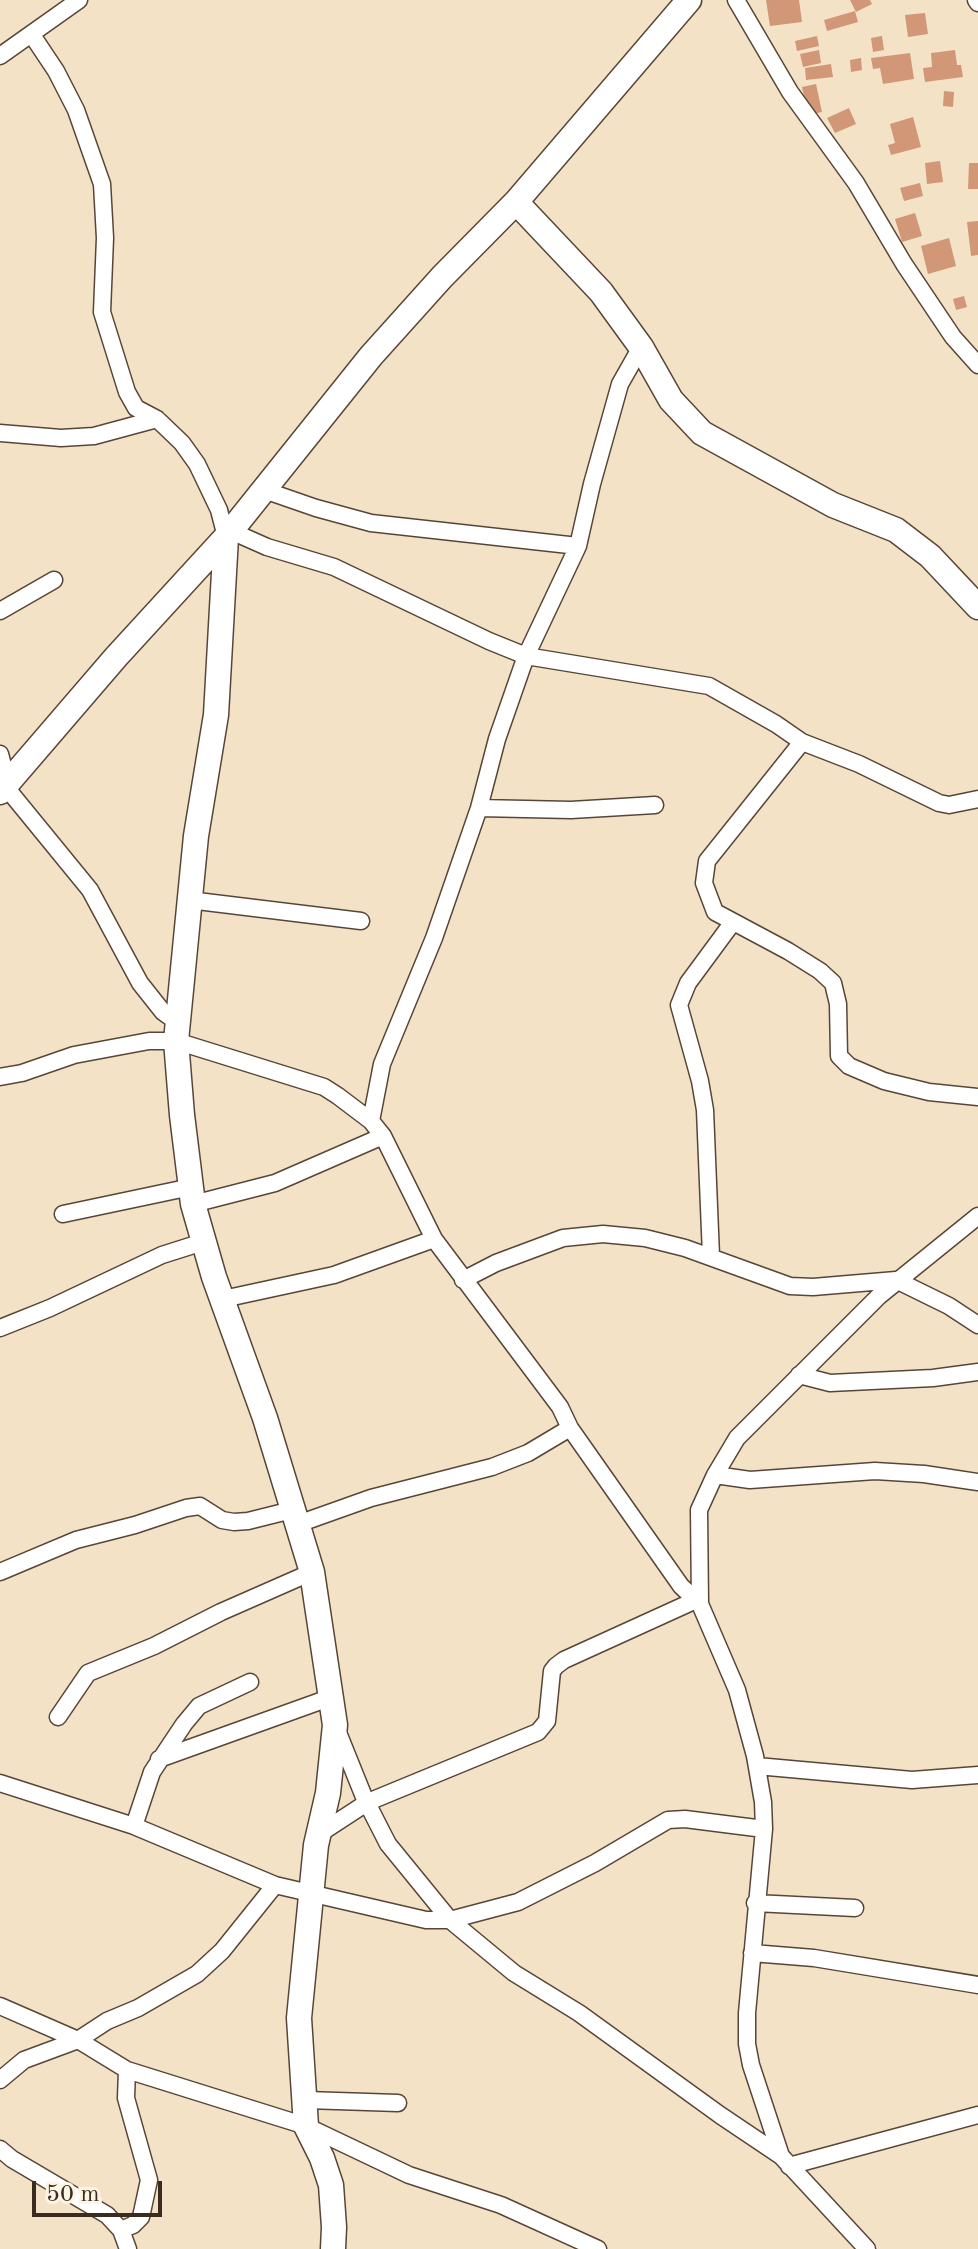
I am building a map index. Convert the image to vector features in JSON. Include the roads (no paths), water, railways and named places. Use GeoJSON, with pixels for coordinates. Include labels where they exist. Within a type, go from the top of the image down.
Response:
{"type":"FeatureCollection","features":[{"type":"Feature","properties":{"kind":"street"},"geometry":{"type":"LineString","coordinates":[[0,56],[79,0]]}},
{"type":"Feature","properties":{"kind":"street"},"geometry":{"type":"LineString","coordinates":[[2,789],[228,534],[371,356],[442,277],[516,202],[689,0]]}},
{"type":"Feature","properties":{"kind":"street"},"geometry":{"type":"LineString","coordinates":[[736,0],[790,92],[856,183],[904,264],[953,337],[978,365]]}},
{"type":"Feature","properties":{"kind":"street"},"geometry":{"type":"LineString","coordinates":[[32,35],[56,71],[76,110],[102,184],[105,238],[102,312],[127,392],[136,408],[157,419],[182,443],[197,464],[228,534],[216,715],[189,900],[176,1032],[192,1196],[203,1242],[265,1418],[312,1572],[335,1725],[388,1844],[450,1920],[514,1973],[579,2013],[785,2161],[867,2249]]}},
{"type":"Feature","properties":{"kind":"street"},"geometry":{"type":"LineString","coordinates":[[516,202],[601,292],[641,347],[671,400],[702,433],[833,505],[896,530],[930,556],[978,607]]}},
{"type":"Feature","properties":{"kind":"street"},"geometry":{"type":"LineString","coordinates":[[371,1121],[382,1064],[434,938],[479,808],[497,739],[526,656],[578,546],[620,384],[641,347]]}},
{"type":"Feature","properties":{"kind":"street"},"geometry":{"type":"LineString","coordinates":[[0,433],[61,438],[94,436],[157,419]]}},
{"type":"Feature","properties":{"kind":"street"},"geometry":{"type":"LineString","coordinates":[[264,490],[371,523],[578,546]]}},
{"type":"Feature","properties":{"kind":"street"},"geometry":{"type":"LineString","coordinates":[[228,534],[334,567],[526,656],[709,686],[802,742],[859,764],[939,803],[949,805],[978,799]]}},
{"type":"Feature","properties":{"kind":"street"},"geometry":{"type":"LineString","coordinates":[[0,611],[54,580]]}},
{"type":"Feature","properties":{"kind":"street"},"geometry":{"type":"LineString","coordinates":[[802,742],[707,861],[704,883],[715,912],[820,971],[833,983],[838,1004],[839,1056],[849,1066],[884,1081],[929,1092],[978,1097]]}},
{"type":"Feature","properties":{"kind":"street"},"geometry":{"type":"LineString","coordinates":[[0,754],[2,789],[90,890],[140,983],[176,1032],[324,1087],[371,1121],[383,1136],[434,1239],[560,1407],[570,1428],[681,1586],[698,1602],[737,1690],[763,1802],[764,1829],[755,1903],[747,2044],[760,2094],[785,2161]]}},
{"type":"Feature","properties":{"kind":"street"},"geometry":{"type":"LineString","coordinates":[[479,808],[571,810],[655,805]]}},
{"type":"Feature","properties":{"kind":"street"},"geometry":{"type":"LineString","coordinates":[[189,900],[361,921]]}},
{"type":"Feature","properties":{"kind":"street"},"geometry":{"type":"LineString","coordinates":[[711,1256],[705,1110],[679,1005],[688,983],[733,922]]}},
{"type":"Feature","properties":{"kind":"street"},"geometry":{"type":"LineString","coordinates":[[0,1077],[22,1073],[74,1055],[149,1041],[176,1032]]}},
{"type":"Feature","properties":{"kind":"street"},"geometry":{"type":"LineString","coordinates":[[63,1214],[275,1183],[383,1136]]}},
{"type":"Feature","properties":{"kind":"street"},"geometry":{"type":"LineString","coordinates":[[698,1602],[699,1510],[737,1438],[896,1280],[978,1216]]}},
{"type":"Feature","properties":{"kind":"street"},"geometry":{"type":"LineString","coordinates":[[463,1280],[496,1263],[563,1238],[603,1234],[645,1238],[711,1256],[790,1286],[896,1280],[949,1306],[978,1325]]}},
{"type":"Feature","properties":{"kind":"street"},"geometry":{"type":"LineString","coordinates":[[223,1299],[334,1275],[434,1239]]}},
{"type":"Feature","properties":{"kind":"street"},"geometry":{"type":"LineString","coordinates":[[0,1328],[162,1255],[203,1242]]}},
{"type":"Feature","properties":{"kind":"street"},"geometry":{"type":"LineString","coordinates":[[799,1375],[830,1383],[933,1378],[978,1372]]}},
{"type":"Feature","properties":{"kind":"street"},"geometry":{"type":"LineString","coordinates":[[0,1572],[76,1540],[186,1508],[200,1506],[222,1520],[234,1522],[295,1517],[371,1498],[492,1467],[528,1453],[570,1428]]}},
{"type":"Feature","properties":{"kind":"street"},"geometry":{"type":"LineString","coordinates":[[715,1475],[750,1480],[875,1471],[978,1482]]}},
{"type":"Feature","properties":{"kind":"street"},"geometry":{"type":"LineString","coordinates":[[58,1717],[88,1673],[154,1646],[312,1572]]}},
{"type":"Feature","properties":{"kind":"street"},"geometry":{"type":"LineString","coordinates":[[319,1834],[368,1802],[538,1732],[547,1721],[552,1671],[556,1666],[698,1602]]}},
{"type":"Feature","properties":{"kind":"street"},"geometry":{"type":"LineString","coordinates":[[134,1826],[159,1759],[199,1706],[250,1682]]}},
{"type":"Feature","properties":{"kind":"street"},"geometry":{"type":"LineString","coordinates":[[159,1759],[329,1698]]}},
{"type":"Feature","properties":{"kind":"street"},"geometry":{"type":"LineString","coordinates":[[333,2249],[331,2185],[306,2126],[299,2018],[319,1834],[328,1793],[335,1725]]}},
{"type":"Feature","properties":{"kind":"street"},"geometry":{"type":"LineString","coordinates":[[757,1766],[912,1780],[978,1775]]}},
{"type":"Feature","properties":{"kind":"street"},"geometry":{"type":"LineString","coordinates":[[0,1783],[134,1826],[275,1885],[406,1917],[450,1920],[518,1902],[595,1863],[668,1820],[685,1819],[764,1829]]}},
{"type":"Feature","properties":{"kind":"street"},"geometry":{"type":"LineString","coordinates":[[0,2080],[24,2060],[78,2040],[107,2021],[138,2008],[197,1974],[222,1951],[275,1885]]}},
{"type":"Feature","properties":{"kind":"street"},"geometry":{"type":"LineString","coordinates":[[755,1903],[855,1908]]}},
{"type":"Feature","properties":{"kind":"street"},"geometry":{"type":"LineString","coordinates":[[752,1953],[814,1958],[978,1985]]}},
{"type":"Feature","properties":{"kind":"street"},"geometry":{"type":"LineString","coordinates":[[0,2006],[78,2040],[127,2070],[306,2126],[409,2175],[501,2205],[598,2249]]}},
{"type":"Feature","properties":{"kind":"street"},"geometry":{"type":"LineString","coordinates":[[121,2230],[141,2217],[149,2180],[126,2098],[127,2070]]}},
{"type":"Feature","properties":{"kind":"street"},"geometry":{"type":"LineString","coordinates":[[306,2100],[398,2103]]}},
{"type":"Feature","properties":{"kind":"street"},"geometry":{"type":"LineString","coordinates":[[785,2161],[978,2115]]}},
{"type":"Feature","properties":{"kind":"street"},"geometry":{"type":"LineString","coordinates":[[0,2149],[50,2183],[107,2215],[121,2230],[128,2249]]}}]}
